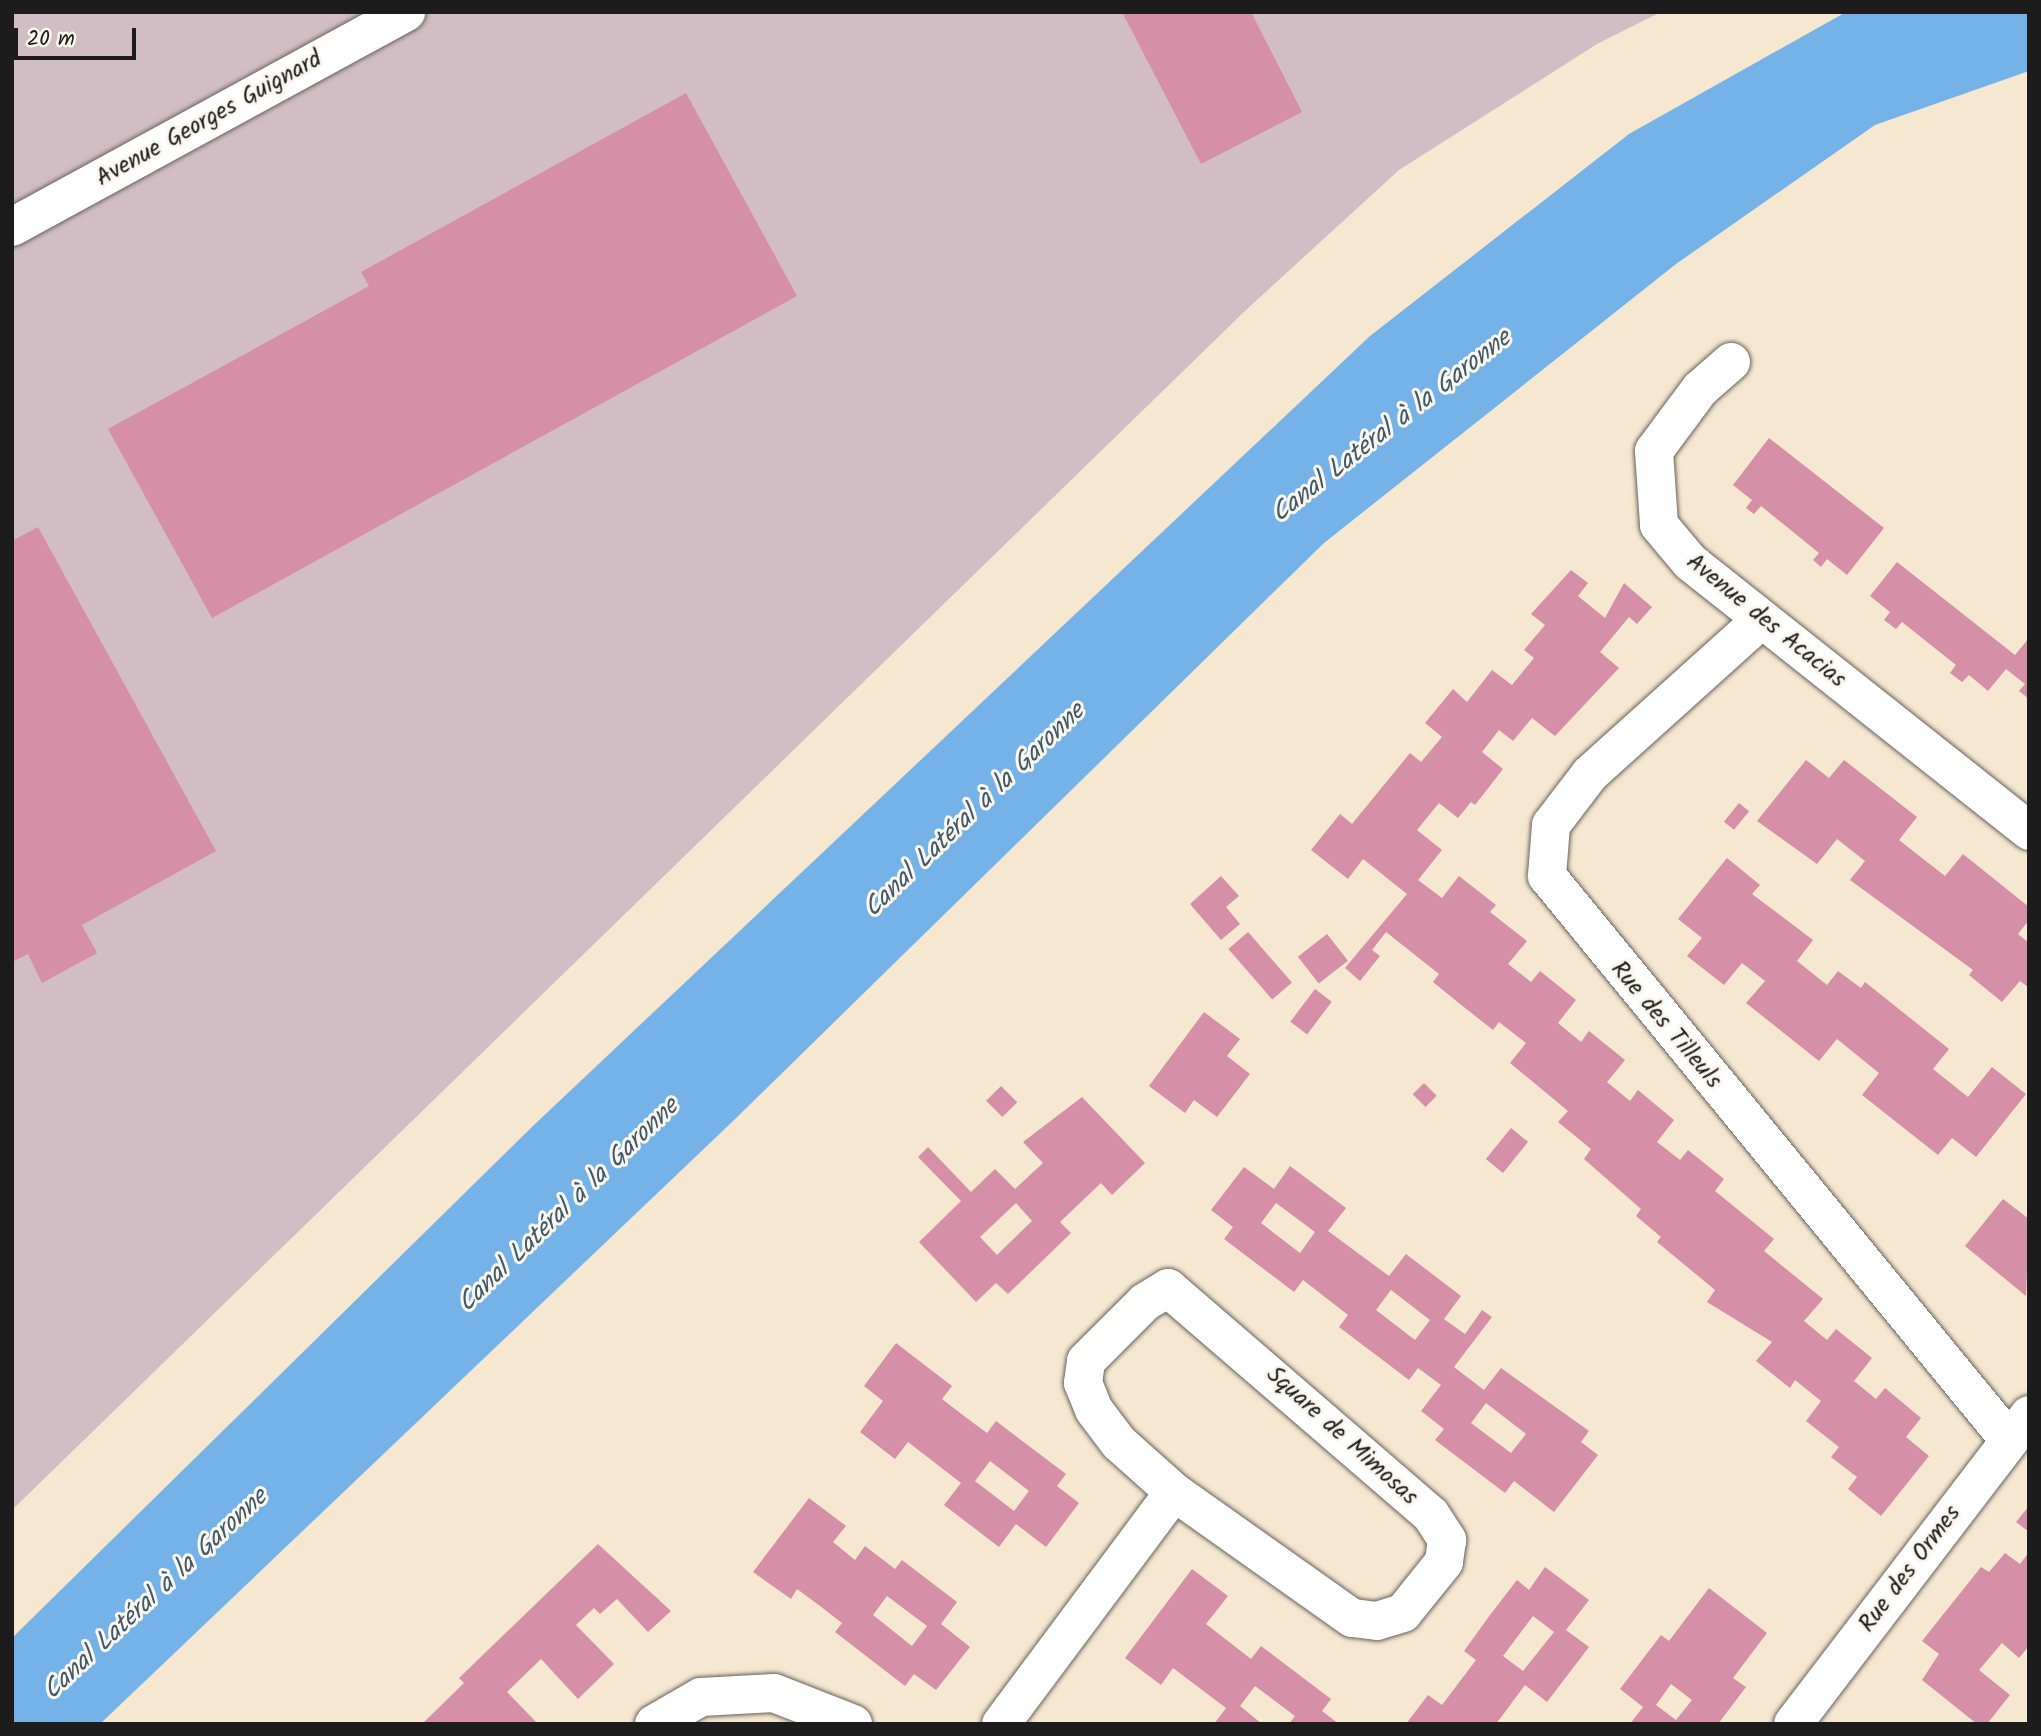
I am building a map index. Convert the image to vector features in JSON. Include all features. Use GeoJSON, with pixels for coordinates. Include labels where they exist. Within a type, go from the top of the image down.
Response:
{"type":"FeatureCollection","features":[{"type":"Feature","properties":{"kind":"street","name":"Avenue Georges Guignard"},"geometry":{"type":"LineString","coordinates":[[12,226],[406,12]]}},
{"type":"Feature","properties":{"kind":"street","name":"Avenue des Acacias"},"geometry":{"type":"LineString","coordinates":[[1731,362],[1670,426],[1654,451],[1651,478],[1659,525],[1690,562],[2029,831]]}},
{"type":"Feature","properties":{"kind":"street","name":"Rue des Tilleuls"},"geometry":{"type":"LineString","coordinates":[[1761,620],[1590,774],[1551,825],[1547,876],[2019,1427]]}},
{"type":"Feature","properties":{"kind":"street","name":"Square de Mimosas"},"geometry":{"type":"LineString","coordinates":[[1168,1288],[1431,1515],[1447,1540],[1444,1562],[1403,1613],[1377,1621],[1352,1618],[1174,1492],[1119,1443],[1083,1383],[1086,1361],[1145,1302],[1168,1288]]}},
{"type":"Feature","properties":{"kind":"street","name":"Rue des Ormes"},"geometry":{"type":"LineString","coordinates":[[1793,1724],[2019,1427]]}},
{"type":"Feature","properties":{"kind":"street"},"geometry":{"type":"LineString","coordinates":[[1001,1724],[1174,1492]]}},
{"type":"Feature","properties":{"kind":"street"},"geometry":{"type":"LineString","coordinates":[[654,1724],[701,1697],[775,1693],[853,1724]]}},
{"type":"Feature","properties":{"kind":"shaded area"},"geometry":{"type":"Polygon","coordinates":[[[12,12],[1661,12],[1597,44],[1399,170],[1246,310],[12,1510],[12,12]]]}},
{"type":"Feature","properties":{"kind":"water","name":"Canal Latéral à la Garonne"},"geometry":{"type":"Polygon","coordinates":[[[1846,12],[2029,12],[2029,71],[1875,125],[1676,264],[1324,543],[731,1123],[100,1724],[12,1724],[12,1638],[534,1125],[1370,336],[1629,134],[1846,12]]]}},
{"type":"Feature","properties":{"kind":"building"},"geometry":{"type":"Polygon","coordinates":[[[1122,12],[1251,12],[1302,112],[1201,164],[1122,12]]]}},
{"type":"Feature","properties":{"kind":"building"},"geometry":{"type":"Polygon","coordinates":[[[686,93],[797,296],[212,618],[108,429],[369,286],[361,272],[686,93]]]}},
{"type":"Feature","properties":{"kind":"building"},"geometry":{"type":"Polygon","coordinates":[[[1769,438],[1884,528],[1847,575],[1827,559],[1821,567],[1813,560],[1819,553],[1761,506],[1754,514],[1746,508],[1752,500],[1733,485],[1769,438]]]}},
{"type":"Feature","properties":{"kind":"building"},"geometry":{"type":"Polygon","coordinates":[[[38,527],[216,851],[82,925],[97,953],[42,983],[28,954],[12,962],[12,541],[38,527]]]}},
{"type":"Feature","properties":{"kind":"building"},"geometry":{"type":"Polygon","coordinates":[[[1897,562],[2015,655],[2029,638],[2029,699],[2019,691],[2025,684],[2006,669],[1988,691],[1969,675],[1962,682],[1950,673],[1956,665],[1902,622],[1896,629],[1884,620],[1890,612],[1870,596],[1897,562]]]}},
{"type":"Feature","properties":{"kind":"building"},"geometry":{"type":"Polygon","coordinates":[[[1571,570],[1588,583],[1578,596],[1605,618],[1624,583],[1652,607],[1637,624],[1629,617],[1600,652],[1619,668],[1555,736],[1532,718],[1513,741],[1499,730],[1482,752],[1503,769],[1475,805],[1471,802],[1458,818],[1439,803],[1417,830],[1442,850],[1418,880],[1442,898],[1459,876],[1496,905],[1490,912],[1527,941],[1508,964],[1531,982],[1540,971],[1576,1000],[1558,1023],[1581,1042],[1589,1031],[1625,1060],[1607,1082],[1630,1101],[1638,1090],[1674,1120],[1657,1142],[1680,1160],[1688,1150],[1724,1179],[1715,1191],[1774,1239],[1764,1251],[1823,1299],[1804,1321],[1827,1340],[1836,1329],[1872,1358],[1854,1381],[1876,1399],[1885,1388],[1921,1418],[1906,1437],[1929,1456],[1881,1516],[1848,1489],[1857,1477],[1831,1457],[1839,1447],[1806,1421],[1821,1401],[1795,1380],[1790,1388],[1756,1361],[1772,1342],[1707,1302],[1715,1290],[1657,1242],[1661,1237],[1636,1216],[1641,1209],[1584,1159],[1591,1149],[1558,1122],[1568,1111],[1510,1063],[1526,1043],[1499,1022],[1493,1030],[1460,1004],[1433,982],[1439,974],[1386,932],[1372,950],[1380,956],[1360,981],[1345,968],[1407,894],[1363,859],[1348,879],[1311,850],[1340,814],[1352,824],[1410,753],[1421,762],[1442,737],[1425,723],[1453,689],[1467,702],[1492,670],[1512,685],[1534,658],[1524,650],[1545,625],[1531,614],[1571,570]]]}},
{"type":"Feature","properties":{"kind":"building"},"geometry":{"type":"Polygon","coordinates":[[[1806,760],[1829,778],[1844,760],[1917,817],[1899,840],[1945,876],[1963,854],[2029,907],[2029,920],[2018,934],[2029,943],[2029,988],[2020,981],[2002,1002],[1969,975],[1973,970],[1850,880],[1865,861],[1837,839],[1817,864],[1757,821],[1806,760]]]}},
{"type":"Feature","properties":{"kind":"building"},"geometry":{"type":"Polygon","coordinates":[[[1739,803],[1749,811],[1734,830],[1724,822],[1739,803]]]}},
{"type":"Feature","properties":{"kind":"building"},"geometry":{"type":"Polygon","coordinates":[[[1727,858],[1760,885],[1752,894],[1813,940],[1797,961],[1827,985],[1838,971],[1861,988],[1865,982],[1949,1049],[1933,1069],[1968,1097],[1992,1067],[2026,1094],[1976,1157],[1952,1138],[1938,1155],[1862,1095],[1879,1073],[1837,1039],[1819,1061],[1746,1003],[1765,981],[1742,963],[1724,985],[1687,956],[1702,938],[1678,919],[1727,858]]]}},
{"type":"Feature","properties":{"kind":"building"},"geometry":{"type":"Polygon","coordinates":[[[1221,876],[1239,896],[1226,907],[1240,924],[1221,940],[1190,904],[1221,876]]]}},
{"type":"Feature","properties":{"kind":"building"},"geometry":{"type":"Polygon","coordinates":[[[1248,932],[1292,983],[1272,1000],[1228,949],[1248,932]]]}},
{"type":"Feature","properties":{"kind":"building"},"geometry":{"type":"Polygon","coordinates":[[[1327,934],[1348,961],[1319,984],[1298,957],[1327,934]]]}},
{"type":"Feature","properties":{"kind":"building"},"geometry":{"type":"Polygon","coordinates":[[[1315,989],[1332,1002],[1307,1034],[1290,1022],[1315,989]]]}},
{"type":"Feature","properties":{"kind":"building"},"geometry":{"type":"Polygon","coordinates":[[[1204,1012],[1240,1039],[1227,1056],[1250,1074],[1217,1117],[1194,1100],[1185,1113],[1149,1086],[1204,1012]]]}},
{"type":"Feature","properties":{"kind":"building"},"geometry":{"type":"Polygon","coordinates":[[[1424,1083],[1437,1096],[1425,1107],[1413,1094],[1424,1083]]]}},
{"type":"Feature","properties":{"kind":"building"},"geometry":{"type":"Polygon","coordinates":[[[1001,1086],[1017,1102],[1002,1117],[986,1101],[1001,1086]]]}},
{"type":"Feature","properties":{"kind":"building"},"geometry":{"type":"Polygon","coordinates":[[[1082,1097],[1145,1163],[1112,1195],[1101,1183],[1060,1222],[1071,1233],[1008,1294],[996,1283],[976,1302],[919,1242],[961,1201],[918,1157],[928,1147],[971,1192],[995,1169],[1015,1189],[1043,1163],[1023,1142],[1082,1097]],[[1016,1203],[980,1237],[997,1255],[1032,1221],[1016,1203]]]}},
{"type":"Feature","properties":{"kind":"building"},"geometry":{"type":"Polygon","coordinates":[[[1511,1128],[1528,1142],[1503,1173],[1486,1159],[1511,1128]]]}},
{"type":"Feature","properties":{"kind":"building"},"geometry":{"type":"Polygon","coordinates":[[[1290,1166],[1346,1208],[1328,1231],[1389,1276],[1406,1254],[1461,1296],[1444,1319],[1465,1334],[1482,1310],[1492,1317],[1454,1367],[1484,1390],[1501,1368],[1589,1431],[1581,1442],[1598,1455],[1554,1512],[1514,1481],[1505,1493],[1435,1440],[1444,1429],[1421,1411],[1441,1385],[1418,1368],[1409,1380],[1339,1327],[1348,1315],[1303,1280],[1294,1292],[1224,1239],[1233,1227],[1211,1210],[1244,1167],[1274,1189],[1290,1166]],[[1276,1203],[1261,1223],[1300,1253],[1315,1232],[1276,1203]],[[1391,1290],[1376,1310],[1415,1340],[1430,1320],[1391,1290]],[[1486,1403],[1471,1423],[1511,1453],[1526,1434],[1486,1403]]]}},
{"type":"Feature","properties":{"kind":"building"},"geometry":{"type":"Polygon","coordinates":[[[2003,1199],[2029,1219],[2026,1296],[1965,1246],[2003,1199]]]}},
{"type":"Feature","properties":{"kind":"building"},"geometry":{"type":"Polygon","coordinates":[[[896,1343],[952,1386],[942,1399],[964,1416],[987,1433],[996,1421],[1066,1474],[1057,1486],[1079,1503],[1046,1547],[1016,1524],[999,1547],[944,1505],[961,1483],[908,1442],[895,1459],[860,1432],[883,1401],[864,1386],[896,1343]],[[990,1461],[975,1481],[1014,1511],[1029,1491],[990,1461]]]}},
{"type":"Feature","properties":{"kind":"building"},"geometry":{"type":"Polygon","coordinates":[[[809,1498],[846,1526],[833,1542],[855,1560],[865,1546],[895,1569],[902,1560],[957,1602],[941,1624],[970,1647],[936,1690],[914,1674],[905,1686],[835,1632],[842,1623],[820,1606],[797,1589],[791,1599],[753,1572],[809,1498]],[[887,1596],[873,1615],[912,1646],[927,1626],[887,1596]]]}},
{"type":"Feature","properties":{"kind":"building"},"geometry":{"type":"Polygon","coordinates":[[[2029,1506],[2029,1532],[2016,1522],[2029,1506]]]}},
{"type":"Feature","properties":{"kind":"building"},"geometry":{"type":"Polygon","coordinates":[[[598,1544],[671,1611],[648,1632],[617,1599],[600,1614],[594,1608],[576,1625],[614,1664],[578,1699],[541,1659],[507,1692],[538,1724],[422,1724],[464,1683],[459,1678],[598,1544]]]}},
{"type":"Feature","properties":{"kind":"building"},"geometry":{"type":"Polygon","coordinates":[[[2029,1552],[2029,1646],[2019,1658],[2002,1643],[1979,1670],[2010,1695],[1987,1724],[1977,1724],[1922,1680],[1939,1654],[1922,1641],[1981,1567],[1989,1572],[2005,1553],[2020,1564],[2029,1552]]]}},
{"type":"Feature","properties":{"kind":"building"},"geometry":{"type":"Polygon","coordinates":[[[1545,1567],[1589,1600],[1566,1630],[1589,1647],[1547,1702],[1525,1685],[1496,1724],[1406,1724],[1428,1695],[1442,1705],[1476,1660],[1464,1651],[1517,1580],[1529,1590],[1545,1567]],[[1533,1616],[1503,1656],[1523,1671],[1554,1632],[1533,1616]]]}},
{"type":"Feature","properties":{"kind":"building"},"geometry":{"type":"Polygon","coordinates":[[[1192,1569],[1228,1596],[1206,1624],[1251,1659],[1261,1646],[1331,1699],[1322,1711],[1339,1724],[1289,1724],[1295,1716],[1255,1686],[1240,1706],[1262,1724],[1214,1724],[1226,1708],[1173,1668],[1161,1685],[1125,1658],[1192,1569]]]}},
{"type":"Feature","properties":{"kind":"building"},"geometry":{"type":"Polygon","coordinates":[[[1709,1588],[1767,1633],[1733,1678],[1746,1687],[1718,1724],[1630,1724],[1643,1707],[1620,1689],[1661,1635],[1669,1641],[1709,1588]],[[1671,1684],[1656,1705],[1676,1720],[1692,1700],[1671,1684]]]}}]}
